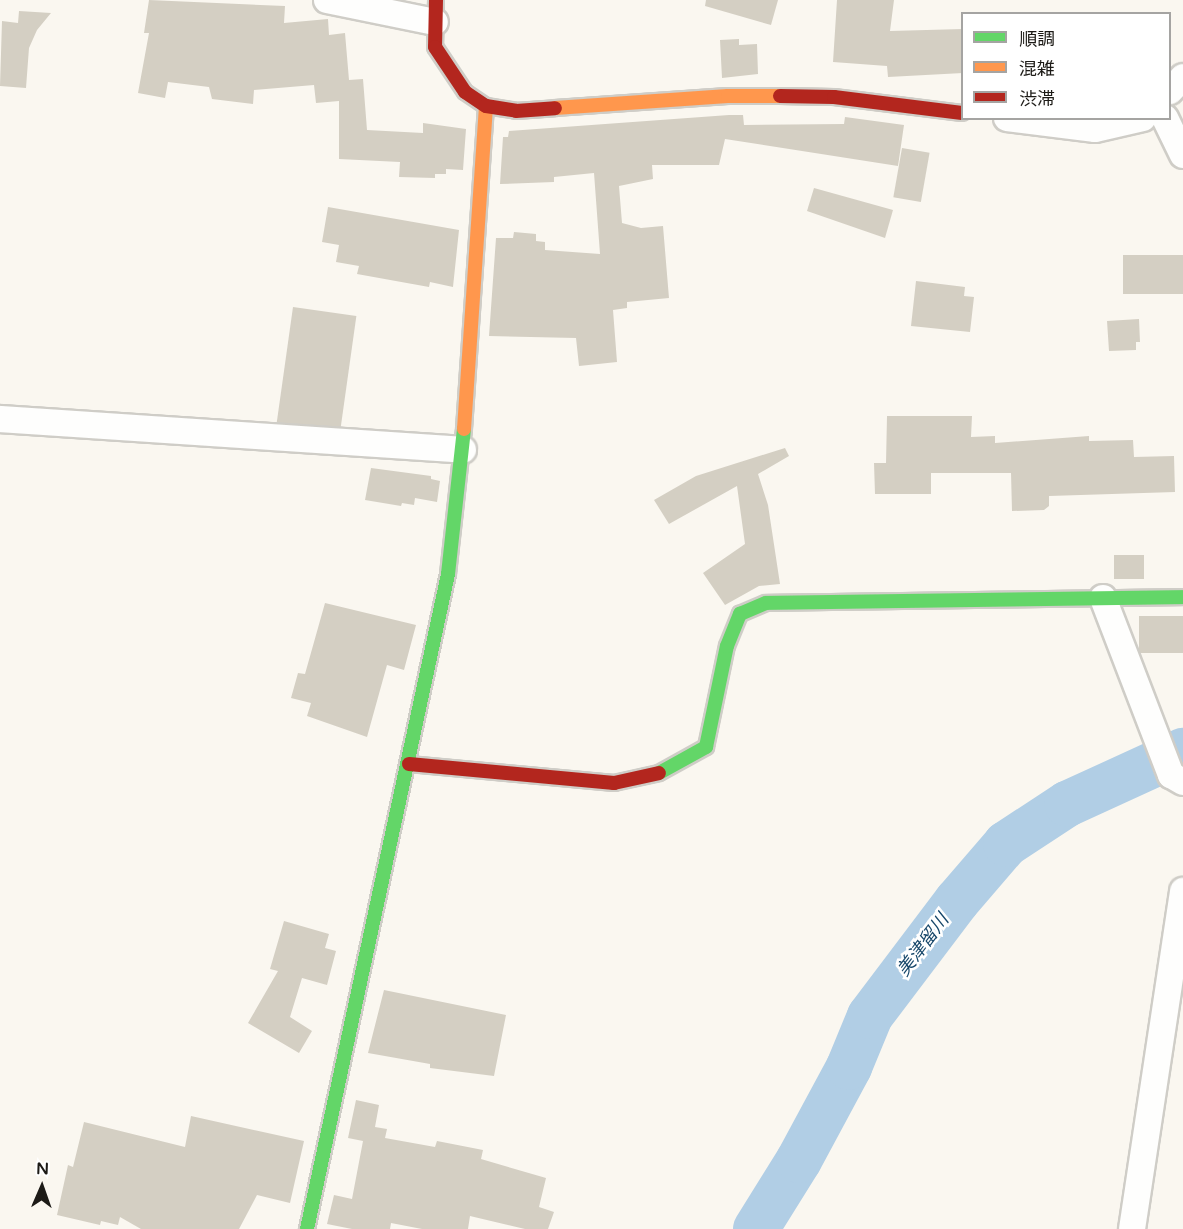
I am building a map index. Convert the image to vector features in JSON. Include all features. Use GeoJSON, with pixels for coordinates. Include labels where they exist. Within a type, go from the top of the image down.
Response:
{"type":"FeatureCollection","features":[{"type":"Feature","properties":{"kind":"street"},"geometry":{"type":"LineString","coordinates":[[327,0],[436,11],[435,47],[452,77],[465,92],[486,106],[516,111],[728,96],[834,97],[961,113]]}},
{"type":"Feature","properties":{"kind":"street"},"geometry":{"type":"LineString","coordinates":[[1171,90],[1183,77]]}},
{"type":"Feature","properties":{"kind":"street"},"geometry":{"type":"LineString","coordinates":[[307,1229],[410,764],[448,574],[463,450],[486,106]]}},
{"type":"Feature","properties":{"kind":"street"},"geometry":{"type":"LineString","coordinates":[[1023,120],[1095,129],[1137,120]]}},
{"type":"Feature","properties":{"kind":"street"},"geometry":{"type":"LineString","coordinates":[[1165,120],[1183,155]]}},
{"type":"Feature","properties":{"kind":"street"},"geometry":{"type":"LineString","coordinates":[[0,419],[463,450]]}},
{"type":"Feature","properties":{"kind":"street"},"geometry":{"type":"LineString","coordinates":[[410,764],[614,783],[652,777],[706,747],[727,646],[740,614],[766,603],[1183,597]]}},
{"type":"Feature","properties":{"kind":"street"},"geometry":{"type":"LineString","coordinates":[[1103,598],[1157,736],[1180,780]]}},
{"type":"Feature","properties":{"kind":"street"},"geometry":{"type":"LineString","coordinates":[[1132,1229],[1183,891]]}},
{"type":"Feature","properties":{"kind":"building"},"geometry":{"type":"Polygon","coordinates":[[[149,0],[285,6],[284,23],[328,19],[329,35],[345,33],[349,80],[363,79],[367,130],[423,133],[423,123],[466,129],[463,170],[446,169],[446,174],[435,174],[435,178],[399,177],[400,162],[339,159],[339,101],[316,103],[314,85],[254,90],[253,104],[212,99],[209,87],[168,82],[165,98],[138,93],[149,33],[144,33],[149,0]]]}},
{"type":"Feature","properties":{"kind":"building"},"geometry":{"type":"Polygon","coordinates":[[[706,0],[778,0],[771,25],[705,6],[706,0]]]}},
{"type":"Feature","properties":{"kind":"building"},"geometry":{"type":"Polygon","coordinates":[[[837,0],[894,0],[890,31],[961,29],[961,73],[888,77],[887,66],[833,62],[837,0]]]}},
{"type":"Feature","properties":{"kind":"building"},"geometry":{"type":"Polygon","coordinates":[[[19,11],[51,13],[37,30],[29,48],[26,88],[0,86],[2,21],[18,23],[19,11]]]}},
{"type":"Feature","properties":{"kind":"building"},"geometry":{"type":"Polygon","coordinates":[[[739,39],[739,45],[757,44],[758,74],[722,78],[720,40],[739,39]]]}},
{"type":"Feature","properties":{"kind":"building"},"geometry":{"type":"Polygon","coordinates":[[[743,115],[744,125],[844,124],[845,117],[904,125],[898,166],[725,139],[719,165],[652,165],[653,179],[619,186],[622,223],[641,228],[663,226],[669,298],[627,302],[627,308],[613,310],[617,362],[579,366],[576,338],[489,336],[496,238],[513,238],[514,232],[536,234],[536,241],[545,242],[545,250],[600,254],[594,173],[554,177],[554,182],[500,184],[503,137],[508,137],[509,131],[743,115]]]}},
{"type":"Feature","properties":{"kind":"building"},"geometry":{"type":"Polygon","coordinates":[[[902,148],[930,153],[921,202],[893,197],[902,148]]]}},
{"type":"Feature","properties":{"kind":"building"},"geometry":{"type":"Polygon","coordinates":[[[814,188],[893,210],[885,238],[807,211],[814,188]]]}},
{"type":"Feature","properties":{"kind":"building"},"geometry":{"type":"Polygon","coordinates":[[[328,207],[459,230],[453,287],[430,282],[429,287],[357,274],[359,266],[336,262],[339,245],[322,242],[328,207]]]}},
{"type":"Feature","properties":{"kind":"building"},"geometry":{"type":"Polygon","coordinates":[[[1123,255],[1183,255],[1183,294],[1123,294],[1123,255]]]}},
{"type":"Feature","properties":{"kind":"building"},"geometry":{"type":"Polygon","coordinates":[[[916,281],[965,287],[964,296],[974,297],[970,332],[911,326],[916,281]]]}},
{"type":"Feature","properties":{"kind":"building"},"geometry":{"type":"Polygon","coordinates":[[[293,307],[356,316],[340,432],[277,423],[293,307]]]}},
{"type":"Feature","properties":{"kind":"building"},"geometry":{"type":"Polygon","coordinates":[[[1139,319],[1140,342],[1136,342],[1136,350],[1109,351],[1107,321],[1139,319]]]}},
{"type":"Feature","properties":{"kind":"building"},"geometry":{"type":"Polygon","coordinates":[[[887,416],[972,416],[971,437],[995,436],[995,443],[1089,436],[1089,441],[1133,440],[1134,457],[1174,456],[1175,492],[1049,496],[1049,506],[1044,510],[1012,511],[1011,473],[931,473],[931,494],[875,494],[874,463],[886,463],[887,416]]]}},
{"type":"Feature","properties":{"kind":"building"},"geometry":{"type":"Polygon","coordinates":[[[785,448],[789,456],[758,474],[768,505],[780,584],[759,586],[725,605],[703,573],[745,544],[737,486],[669,524],[654,500],[696,476],[785,448]]]}},
{"type":"Feature","properties":{"kind":"building"},"geometry":{"type":"Polygon","coordinates":[[[371,468],[431,476],[431,479],[440,481],[437,502],[415,498],[414,505],[402,503],[401,506],[365,500],[371,468]]]}},
{"type":"Feature","properties":{"kind":"building"},"geometry":{"type":"Polygon","coordinates":[[[1114,555],[1144,555],[1144,579],[1114,579],[1114,555]]]}},
{"type":"Feature","properties":{"kind":"building"},"geometry":{"type":"Polygon","coordinates":[[[325,603],[416,625],[404,670],[387,665],[367,737],[307,716],[311,703],[291,698],[298,673],[305,674],[325,603]]]}},
{"type":"Feature","properties":{"kind":"building"},"geometry":{"type":"Polygon","coordinates":[[[1139,616],[1183,616],[1183,653],[1139,653],[1139,616]]]}},
{"type":"Feature","properties":{"kind":"building"},"geometry":{"type":"Polygon","coordinates":[[[284,921],[329,934],[325,948],[336,951],[327,985],[302,978],[290,1017],[312,1031],[299,1053],[248,1023],[278,971],[270,969],[284,921]]]}},
{"type":"Feature","properties":{"kind":"building"},"geometry":{"type":"Polygon","coordinates":[[[384,990],[506,1015],[494,1076],[430,1068],[430,1064],[368,1053],[384,990]]]}},
{"type":"Feature","properties":{"kind":"building"},"geometry":{"type":"Polygon","coordinates":[[[356,1100],[379,1105],[375,1127],[387,1129],[385,1138],[435,1147],[437,1141],[483,1150],[481,1159],[546,1178],[539,1207],[554,1212],[548,1229],[525,1229],[470,1216],[468,1229],[422,1229],[391,1223],[390,1229],[352,1229],[327,1224],[334,1195],[352,1199],[363,1141],[348,1138],[356,1100]]]}},
{"type":"Feature","properties":{"kind":"building"},"geometry":{"type":"Polygon","coordinates":[[[191,1116],[304,1141],[290,1203],[257,1195],[239,1229],[141,1229],[120,1217],[118,1225],[101,1221],[100,1225],[57,1215],[68,1165],[73,1167],[84,1122],[185,1147],[191,1116]]]}},
{"type":"Feature","properties":{"kind":"waterway","name":"美津留川"},"geometry":{"type":"LineString","coordinates":[[756,1229],[799,1160],[849,1067],[870,1016],[957,901],[1006,844],[1067,804],[1183,751]]}},
{"type":"Feature","properties":{"kind":"traffic: fast"},"geometry":{"type":"LineString","coordinates":[[307,1229],[448,574],[464,429]]}},
{"type":"Feature","properties":{"kind":"traffic: fast"},"geometry":{"type":"LineString","coordinates":[[659,773],[706,747],[727,646],[740,614],[766,603],[1183,597]]}},
{"type":"Feature","properties":{"kind":"traffic: slow"},"geometry":{"type":"LineString","coordinates":[[555,108],[728,96],[780,96]]}},
{"type":"Feature","properties":{"kind":"traffic: slow"},"geometry":{"type":"LineString","coordinates":[[464,429],[486,106]]}},
{"type":"Feature","properties":{"kind":"traffic: jam"},"geometry":{"type":"LineString","coordinates":[[436,0],[435,47],[465,92],[486,106],[516,111],[555,108]]}},
{"type":"Feature","properties":{"kind":"traffic: jam"},"geometry":{"type":"LineString","coordinates":[[780,96],[834,97],[961,113]]}},
{"type":"Feature","properties":{"kind":"traffic: jam"},"geometry":{"type":"LineString","coordinates":[[409,764],[614,783],[659,773]]}}]}
